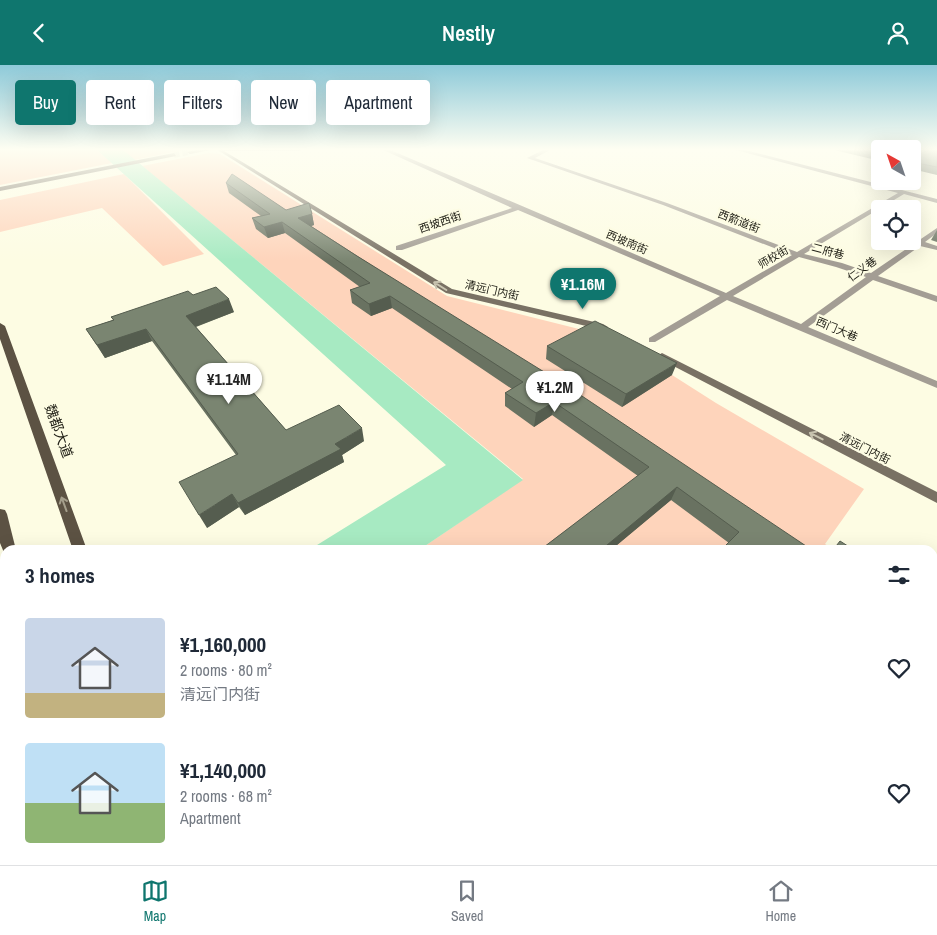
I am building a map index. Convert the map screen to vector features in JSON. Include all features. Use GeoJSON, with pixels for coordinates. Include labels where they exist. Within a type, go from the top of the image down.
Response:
{"type":"FeatureCollection","features":[{"type":"Feature","properties":{"kind":"main road"},"geometry":{"type":"LineString","coordinates":[[0,189],[14,186]]}},
{"type":"Feature","properties":{"kind":"main road","name":"清远门内街"},"geometry":{"type":"LineString","coordinates":[[280,186],[449,291],[609,329]]}},
{"type":"Feature","properties":{"kind":"main road","name":"魏都大道"},"geometry":{"type":"LineString","coordinates":[[0,325],[78,545]]}},
{"type":"Feature","properties":{"kind":"main road","name":"清远门内街"},"geometry":{"type":"LineString","coordinates":[[644,347],[937,499]]}},
{"type":"Feature","properties":{"kind":"main road"},"geometry":{"type":"LineString","coordinates":[[0,514],[9,545]]}},
{"type":"Feature","properties":{"kind":"street","name":"西坡南街"},"geometry":{"type":"LineString","coordinates":[[470,186],[727,296]]}},
{"type":"Feature","properties":{"kind":"street","name":"西箭道街"},"geometry":{"type":"LineString","coordinates":[[613,186],[799,255]]}},
{"type":"Feature","properties":{"kind":"street"},"geometry":{"type":"LineString","coordinates":[[882,186],[937,201]]}},
{"type":"Feature","properties":{"kind":"street","name":"师校街"},"geometry":{"type":"LineString","coordinates":[[652,340],[904,192]]}},
{"type":"Feature","properties":{"kind":"street","name":"西坡西街"},"geometry":{"type":"LineString","coordinates":[[399,248],[518,207]]}},
{"type":"Feature","properties":{"kind":"street","name":"仁义巷"},"geometry":{"type":"LineString","coordinates":[[921,242],[937,230]]}},
{"type":"Feature","properties":{"kind":"street"},"geometry":{"type":"LineString","coordinates":[[921,244],[937,248]]}},
{"type":"Feature","properties":{"kind":"street","name":"仁义巷"},"geometry":{"type":"LineString","coordinates":[[800,327],[909,250]]}},
{"type":"Feature","properties":{"kind":"street","name":"二府巷"},"geometry":{"type":"LineString","coordinates":[[799,255],[839,265],[937,299]]}},
{"type":"Feature","properties":{"kind":"street","name":"西门大巷"},"geometry":{"type":"LineString","coordinates":[[727,296],[937,385]]}},
{"type":"Feature","properties":{"kind":"shaded area"},"geometry":{"type":"Polygon","coordinates":[[[65,186],[136,186],[204,254],[163,266],[102,208],[0,232],[0,200],[65,186]]]}},
{"type":"Feature","properties":{"kind":"shaded area"},"geometry":{"type":"Polygon","coordinates":[[[137,186],[167,186],[523,480],[426,545],[317,545],[446,465],[137,186]]]}},
{"type":"Feature","properties":{"kind":"shaded area"},"geometry":{"type":"Polygon","coordinates":[[[167,186],[272,186],[447,296],[583,330],[672,375],[716,403],[864,489],[825,544],[826,545],[426,545],[523,479],[167,186]]]}},
{"type":"Feature","properties":{"kind":"building"},"geometry":{"type":"Polygon","coordinates":[[[231,186],[250,186],[286,210],[309,203],[312,214],[298,218],[570,388],[805,545],[726,545],[739,532],[677,487],[607,545],[547,545],[649,467],[554,402],[536,413],[505,393],[523,382],[390,296],[369,304],[350,290],[370,283],[282,222],[264,227],[252,218],[270,214],[231,186]]]}},
{"type":"Feature","properties":{"kind":"building"},"geometry":{"type":"Polygon","coordinates":[[[216,287],[229,299],[186,316],[286,430],[339,405],[362,428],[335,444],[341,449],[238,503],[232,494],[199,515],[179,482],[238,454],[146,329],[97,345],[86,329],[114,320],[111,317],[188,291],[193,295],[216,287]]]}},
{"type":"Feature","properties":{"kind":"building"},"geometry":{"type":"Polygon","coordinates":[[[595,321],[677,363],[626,394],[547,346],[595,321]]]}},
{"type":"Feature","properties":{"kind":"building"},"geometry":{"type":"Polygon","coordinates":[[[840,541],[846,545],[837,545],[840,541]]]}}]}
